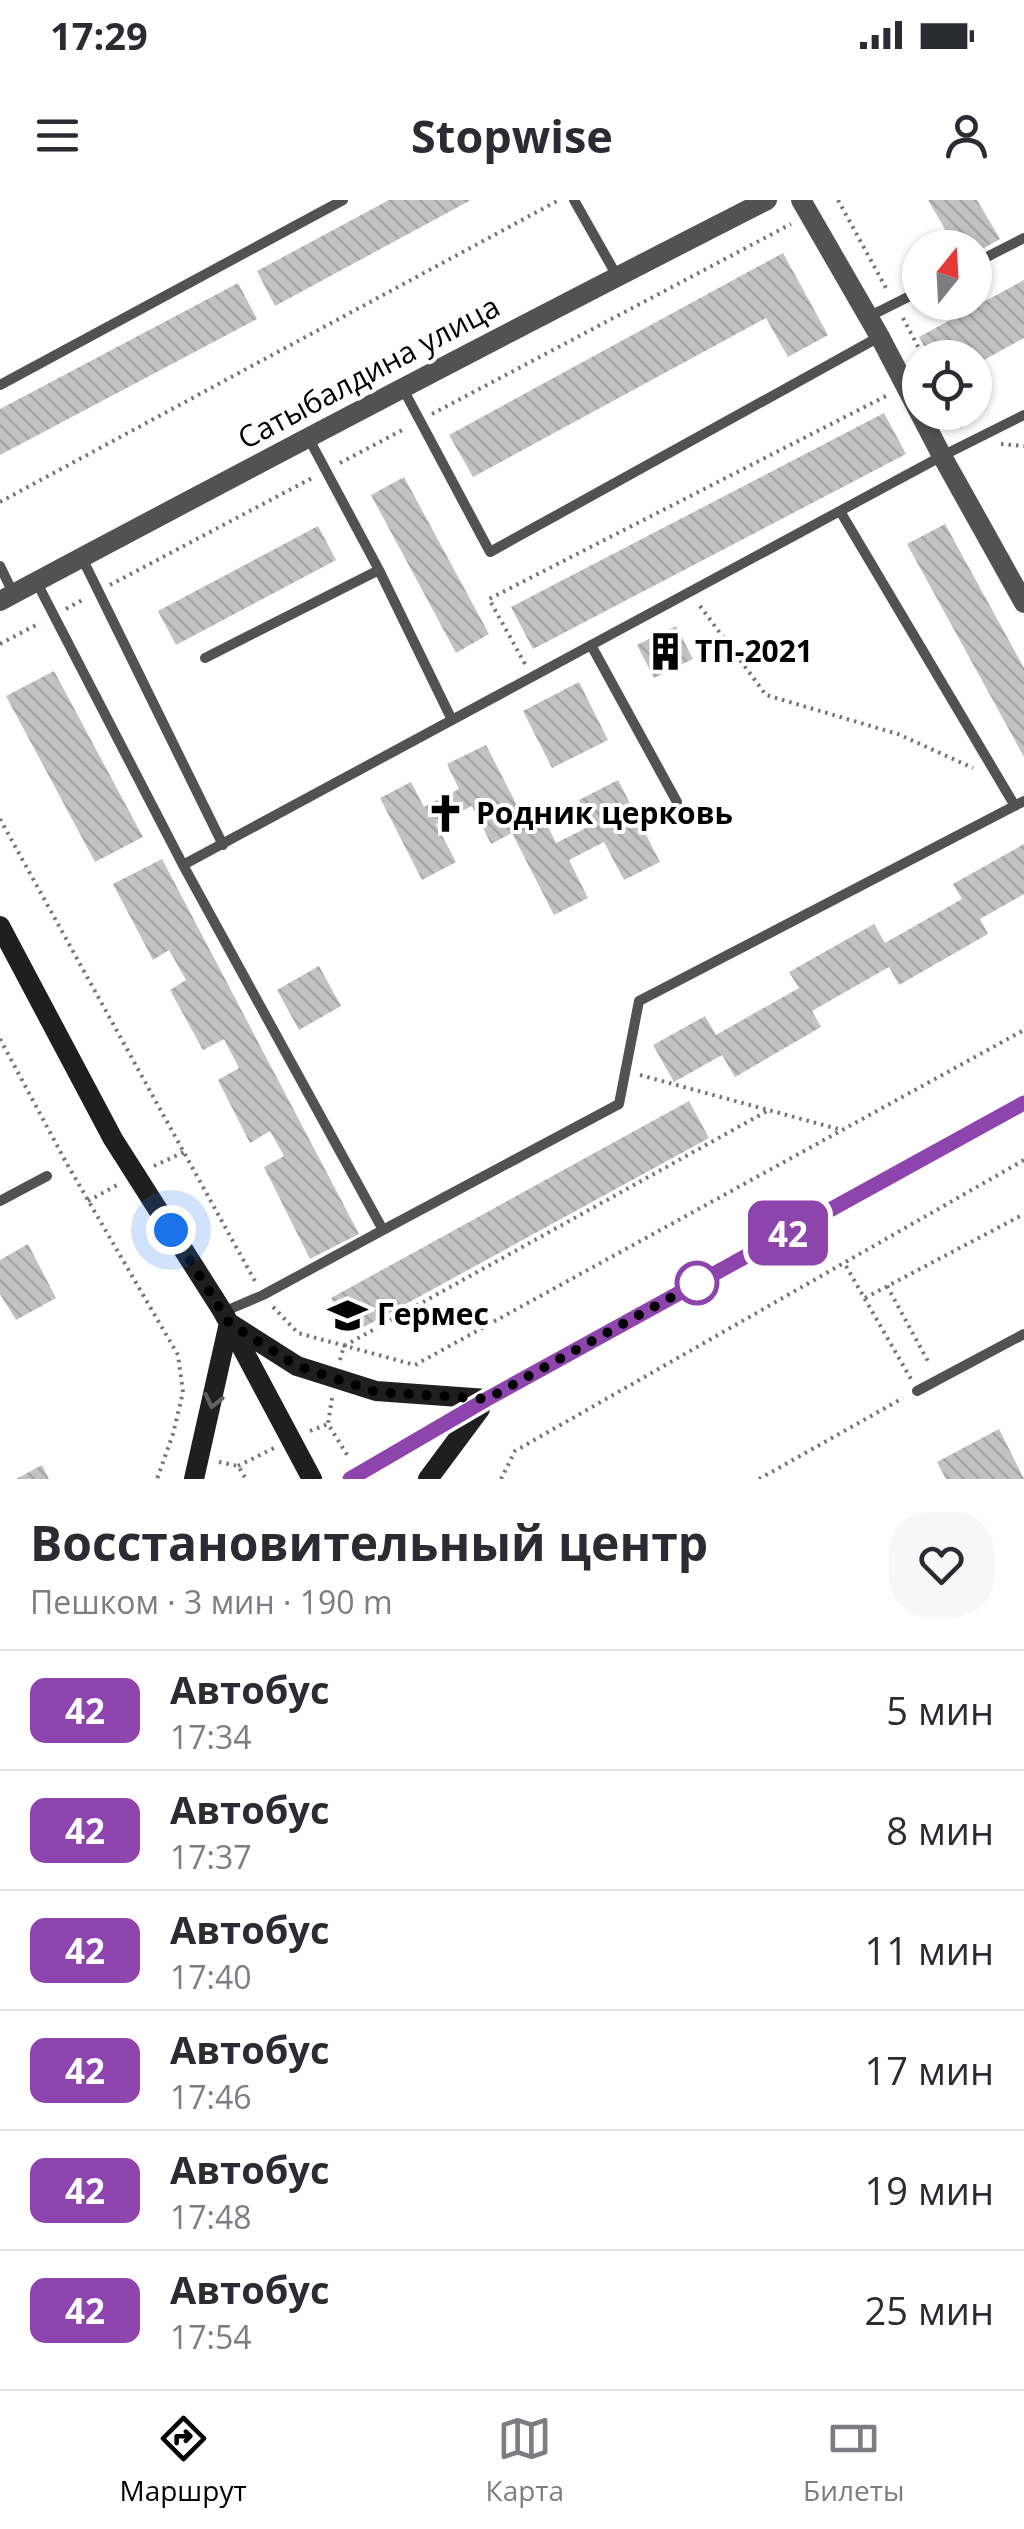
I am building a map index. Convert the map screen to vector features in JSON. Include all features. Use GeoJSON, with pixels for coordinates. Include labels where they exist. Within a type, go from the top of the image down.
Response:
{"type":"FeatureCollection","features":[{"type":"Feature","properties":{"kind":"main road"},"geometry":{"type":"LineString","coordinates":[[0,926],[113,1139],[226,1318],[312,1479]]}},
{"type":"Feature","properties":{"kind":"main road"},"geometry":{"type":"LineString","coordinates":[[355,1477],[487,1399],[1024,1103]]}},
{"type":"Feature","properties":{"kind":"main road"},"geometry":{"type":"LineString","coordinates":[[226,1318],[297,1366],[376,1392],[487,1399]]}},
{"type":"Feature","properties":{"kind":"main road"},"geometry":{"type":"LineString","coordinates":[[194,1479],[226,1318]]}},
{"type":"Feature","properties":{"kind":"main road"},"geometry":{"type":"LineString","coordinates":[[428,1479],[487,1399]]}},
{"type":"Feature","properties":{"kind":"street","name":"Сатыбалдина улица"},"geometry":{"type":"LineString","coordinates":[[7,598],[402,387],[767,200]]}},
{"type":"Feature","properties":{"kind":"street"},"geometry":{"type":"LineString","coordinates":[[801,200],[902,380]]}},
{"type":"Feature","properties":{"kind":"street"},"geometry":{"type":"LineString","coordinates":[[928,430],[1024,603]]}},
{"type":"Feature","properties":{"kind":"lane"},"geometry":{"type":"LineString","coordinates":[[0,385],[343,200]]}},
{"type":"Feature","properties":{"kind":"lane"},"geometry":{"type":"LineString","coordinates":[[574,200],[618,276]]}},
{"type":"Feature","properties":{"kind":"lane"},"geometry":{"type":"LineString","coordinates":[[992,254],[1024,238]]}},
{"type":"Feature","properties":{"kind":"lane"},"geometry":{"type":"LineString","coordinates":[[868,316],[902,299]]}},
{"type":"Feature","properties":{"kind":"lane"},"geometry":{"type":"LineString","coordinates":[[402,387],[490,552],[880,337]]}},
{"type":"Feature","properties":{"kind":"lane"},"geometry":{"type":"LineString","coordinates":[[183,865],[840,510],[1024,415]]}},
{"type":"Feature","properties":{"kind":"lane"},"geometry":{"type":"LineString","coordinates":[[309,439],[452,720]]}},
{"type":"Feature","properties":{"kind":"lane"},"geometry":{"type":"LineString","coordinates":[[226,1318],[619,1104],[639,1001],[1020,804],[1000,780],[840,510]]}},
{"type":"Feature","properties":{"kind":"lane"},"geometry":{"type":"LineString","coordinates":[[82,558],[223,845]]}},
{"type":"Feature","properties":{"kind":"lane"},"geometry":{"type":"LineString","coordinates":[[0,566],[7,598]]}},
{"type":"Feature","properties":{"kind":"lane"},"geometry":{"type":"LineString","coordinates":[[205,658],[379,570]]}},
{"type":"Feature","properties":{"kind":"lane"},"geometry":{"type":"LineString","coordinates":[[36,580],[183,865],[384,1230]]}},
{"type":"Feature","properties":{"kind":"lane"},"geometry":{"type":"LineString","coordinates":[[590,645],[677,802]]}},
{"type":"Feature","properties":{"kind":"lane"},"geometry":{"type":"LineString","coordinates":[[0,1201],[46,1176]]}},
{"type":"Feature","properties":{"kind":"lane"},"geometry":{"type":"LineString","coordinates":[[917,1390],[1024,1334]]}},
{"type":"Feature","properties":{"kind":"path"},"geometry":{"type":"LineString","coordinates":[[0,502],[559,200]]}},
{"type":"Feature","properties":{"kind":"path"},"geometry":{"type":"LineString","coordinates":[[838,200],[894,302]]}},
{"type":"Feature","properties":{"kind":"path"},"geometry":{"type":"LineString","coordinates":[[532,677],[489,600],[902,388]]}},
{"type":"Feature","properties":{"kind":"path"},"geometry":{"type":"LineString","coordinates":[[689,592],[766,696],[898,734],[1000,780]]}},
{"type":"Feature","properties":{"kind":"path"},"geometry":{"type":"LineString","coordinates":[[0,819],[262,1295],[298,1333],[415,1364],[1024,1030]]}},
{"type":"Feature","properties":{"kind":"path"},"geometry":{"type":"LineString","coordinates":[[0,1039],[178,1355],[183,1392],[156,1479]]}},
{"type":"Feature","properties":{"kind":"path"},"geometry":{"type":"LineString","coordinates":[[626,1071],[840,1130]]}},
{"type":"Feature","properties":{"kind":"path"},"geometry":{"type":"LineString","coordinates":[[355,1477],[328,1424],[344,1346],[769,1110]]}},
{"type":"Feature","properties":{"kind":"path"},"geometry":{"type":"LineString","coordinates":[[501,1479],[516,1451],[1024,1160]]}},
{"type":"Feature","properties":{"kind":"path"},"geometry":{"type":"LineString","coordinates":[[865,1298],[1024,1214]]}},
{"type":"Feature","properties":{"kind":"path"},"geometry":{"type":"LineString","coordinates":[[759,1479],[917,1390],[844,1264]]}},
{"type":"Feature","properties":{"kind":"path"},"geometry":{"type":"LineString","coordinates":[[887,1286],[938,1379]]}},
{"type":"Feature","properties":{"kind":"building"},"geometry":{"type":"Polygon","coordinates":[[[389,200],[471,200],[275,306],[257,271],[389,200]]]}},
{"type":"Feature","properties":{"kind":"building"},"geometry":{"type":"Polygon","coordinates":[[[928,200],[977,200],[1000,239],[992,243],[992,230],[946,230],[928,200]]]}},
{"type":"Feature","properties":{"kind":"building"},"geometry":{"type":"Polygon","coordinates":[[[783,253],[828,335],[788,357],[766,318],[473,477],[449,435],[783,253]]]}},
{"type":"Feature","properties":{"kind":"building"},"geometry":{"type":"Polygon","coordinates":[[[1024,280],[1024,338],[992,356],[992,340],[919,337],[950,320],[992,320],[992,297],[1024,280]]]}},
{"type":"Feature","properties":{"kind":"building"},"geometry":{"type":"Polygon","coordinates":[[[238,283],[257,319],[0,455],[0,409],[238,283]]]}},
{"type":"Feature","properties":{"kind":"building"},"geometry":{"type":"Polygon","coordinates":[[[884,413],[906,454],[533,649],[511,607],[884,413]]]}},
{"type":"Feature","properties":{"kind":"building"},"geometry":{"type":"Polygon","coordinates":[[[404,477],[489,634],[456,653],[371,495],[404,477]]]}},
{"type":"Feature","properties":{"kind":"building"},"geometry":{"type":"Polygon","coordinates":[[[945,524],[1024,668],[1024,757],[907,544],[945,524]]]}},
{"type":"Feature","properties":{"kind":"building"},"geometry":{"type":"Polygon","coordinates":[[[318,526],[336,560],[176,645],[158,611],[318,526]]]}},
{"type":"Feature","properties":{"kind":"building","name":"ТП-2021"},"geometry":{"type":"Polygon","coordinates":[[[676,626],[693,659],[654,678],[637,645],[676,626]]]}},
{"type":"Feature","properties":{"kind":"building"},"geometry":{"type":"Polygon","coordinates":[[[54,671],[143,837],[95,862],[6,696],[54,671]]]}},
{"type":"Feature","properties":{"kind":"building"},"geometry":{"type":"Polygon","coordinates":[[[579,682],[608,740],[552,768],[523,711],[579,682]]]}},
{"type":"Feature","properties":{"kind":"building"},"geometry":{"type":"Polygon","coordinates":[[[486,745],[528,827],[544,818],[556,843],[592,825],[579,800],[618,780],[660,862],[624,880],[604,842],[569,860],[588,898],[554,915],[512,833],[491,844],[472,806],[436,824],[456,862],[422,880],[380,798],[411,782],[424,807],[459,789],[447,764],[486,745]]]}},
{"type":"Feature","properties":{"kind":"building"},"geometry":{"type":"Polygon","coordinates":[[[1024,844],[1024,894],[980,919],[988,934],[899,985],[889,967],[812,1011],[821,1027],[735,1077],[722,1055],[674,1082],[653,1045],[705,1016],[716,1035],[799,988],[789,972],[874,924],[885,943],[962,899],[953,884],[1024,844]]]}},
{"type":"Feature","properties":{"kind":"building"},"geometry":{"type":"Polygon","coordinates":[[[162,859],[359,1234],[310,1259],[264,1167],[284,1156],[270,1131],[250,1143],[218,1080],[239,1068],[224,1039],[203,1050],[170,990],[186,980],[169,950],[153,960],[113,884],[162,859]]]}},
{"type":"Feature","properties":{"kind":"building"},"geometry":{"type":"Polygon","coordinates":[[[319,966],[341,1006],[299,1030],[277,990],[319,966]]]}},
{"type":"Feature","properties":{"kind":"building"},"geometry":{"type":"Polygon","coordinates":[[[689,1101],[709,1138],[351,1334],[331,1298],[689,1101]]]}},
{"type":"Feature","properties":{"kind":"building"},"geometry":{"type":"Polygon","coordinates":[[[28,1244],[56,1298],[16,1320],[0,1294],[0,1260],[28,1244]]]}},
{"type":"Feature","properties":{"kind":"building"},"geometry":{"type":"Polygon","coordinates":[[[999,1429],[1024,1479],[946,1479],[937,1462],[999,1429]]]}},
{"type":"Feature","properties":{"kind":"building"},"geometry":{"type":"Polygon","coordinates":[[[42,1465],[49,1479],[16,1479],[42,1465]]]}},
{"type":"Feature","properties":{"kind":"bus line","name":"42"},"geometry":{"type":"LineString","coordinates":[[350,1479],[487,1399],[1024,1103]]}},
{"type":"Feature","properties":{"kind":"place","name":"ТП-2021"},"geometry":{"type":"Point","coordinates":[665,652]}},
{"type":"Feature","properties":{"kind":"place","name":"Родник церковь"},"geometry":{"type":"Point","coordinates":[446,814]}},
{"type":"Feature","properties":{"kind":"place","name":"Гермес"},"geometry":{"type":"Point","coordinates":[347,1315]}},
{"type":"Feature","properties":{"kind":"route"},"geometry":{"type":"LineString","coordinates":[[171,1230],[229,1323],[297,1366],[376,1392],[487,1399],[697,1283]]}}]}
